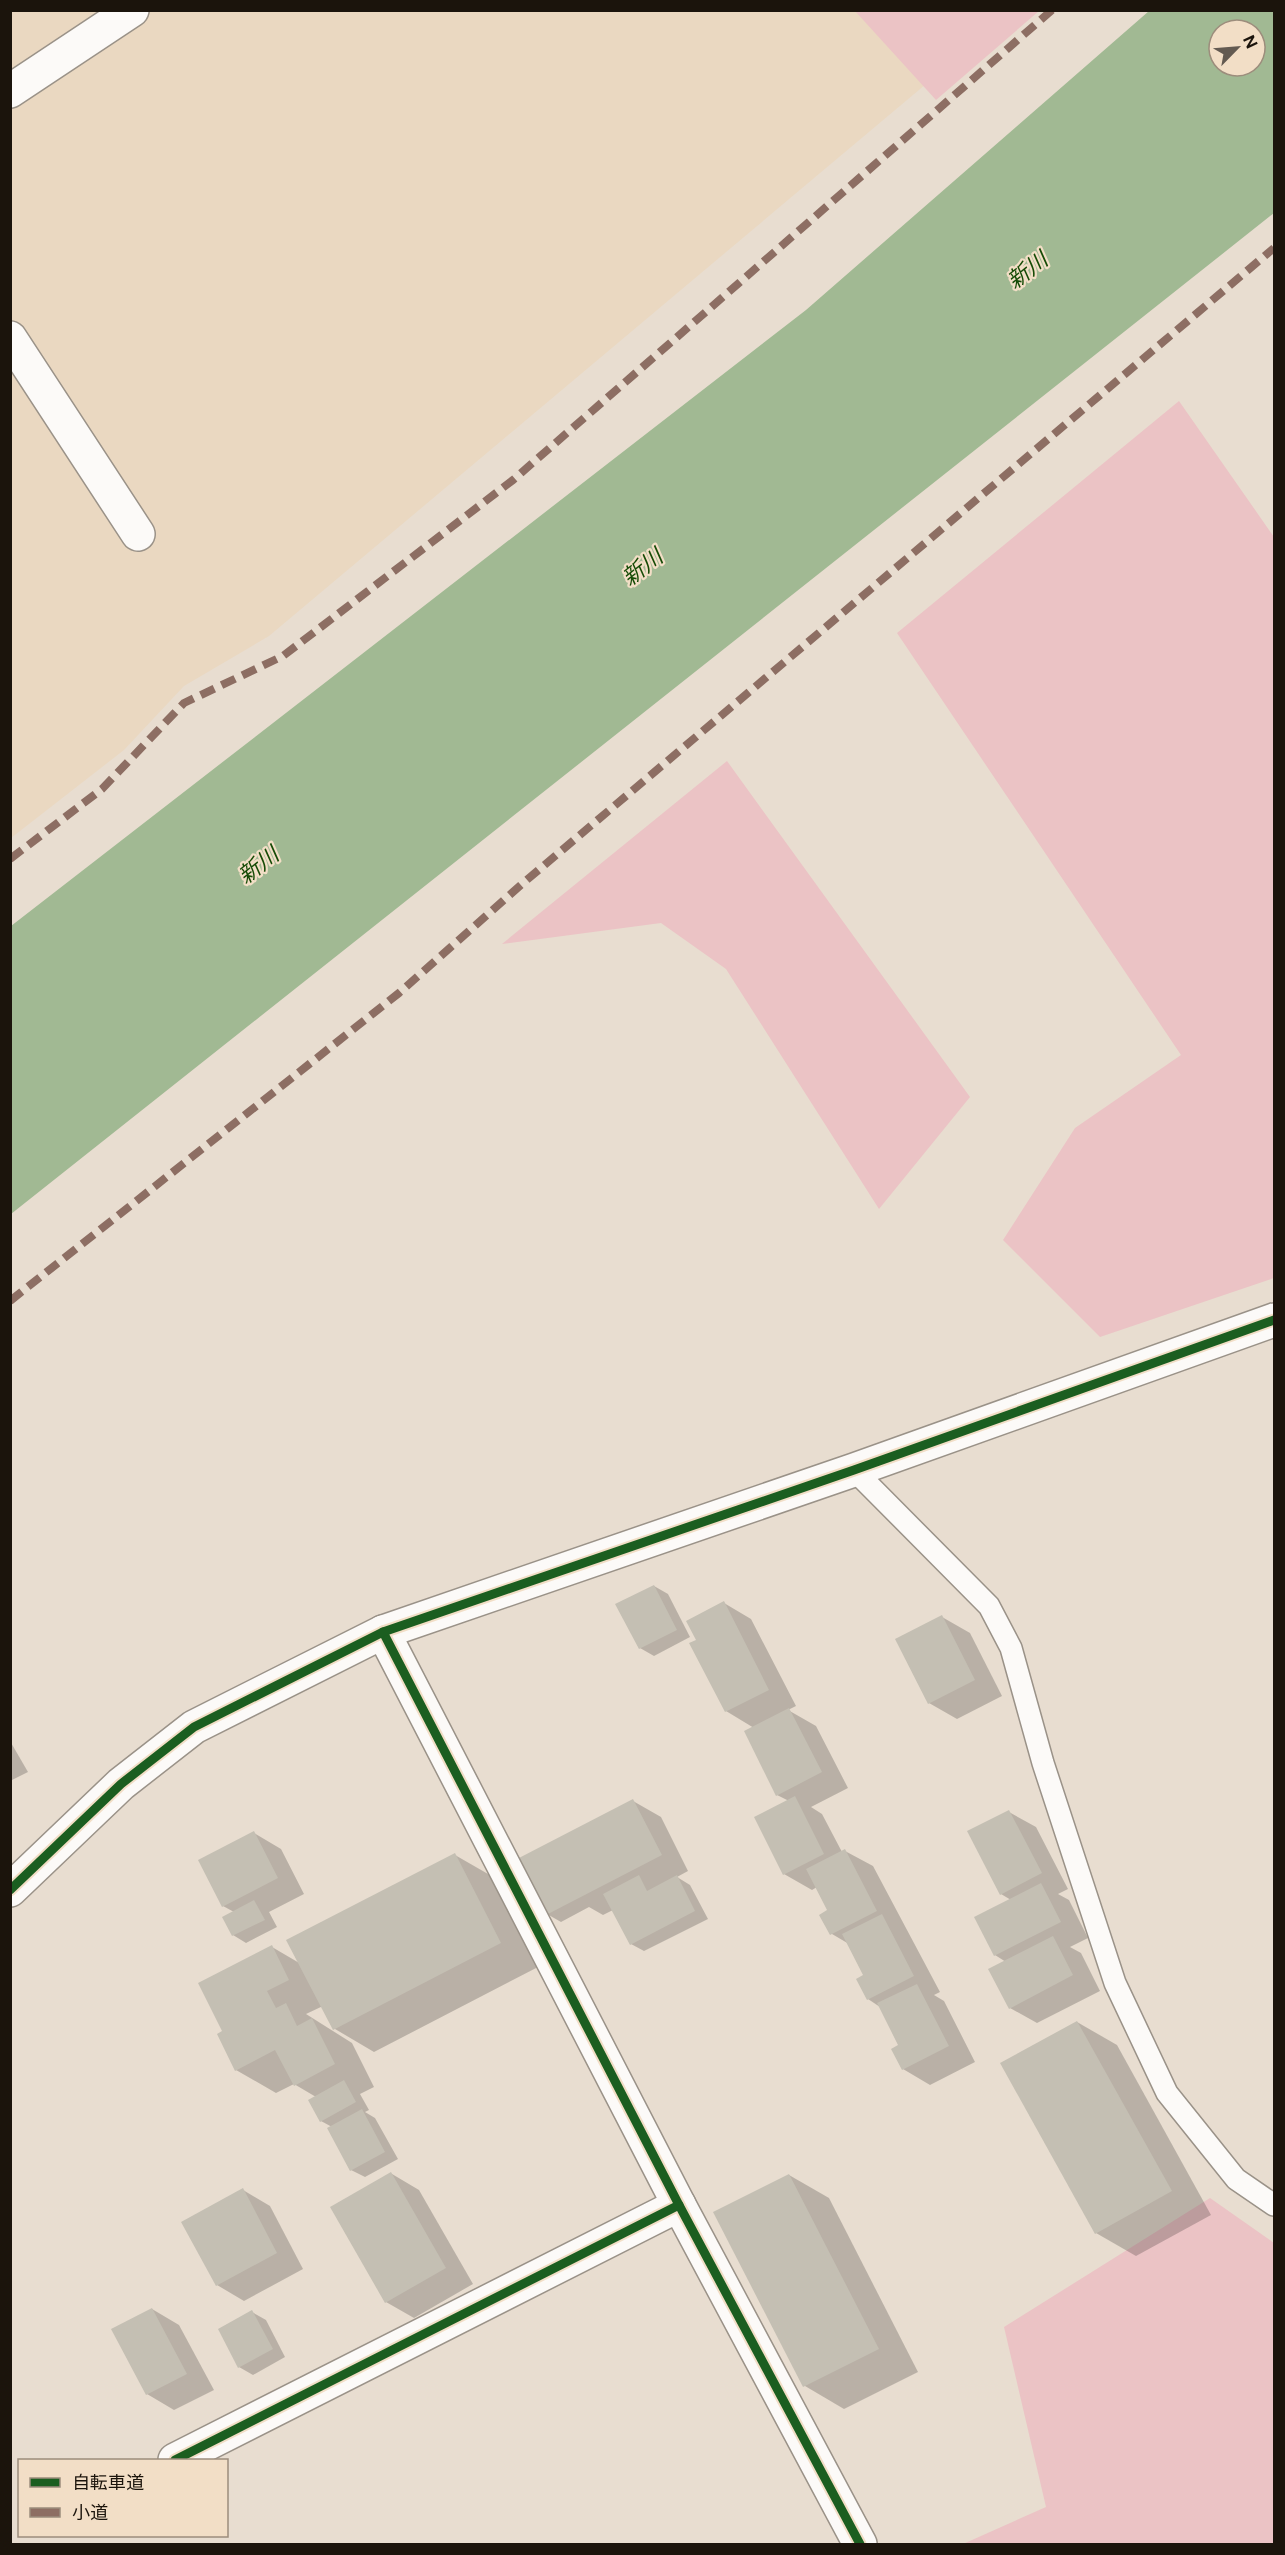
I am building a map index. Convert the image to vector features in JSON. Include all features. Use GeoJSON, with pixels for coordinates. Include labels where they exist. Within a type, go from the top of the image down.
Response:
{"type":"FeatureCollection","features":[{"type":"Feature","properties":{"kind":"street"},"geometry":{"type":"LineString","coordinates":[[10,92],[132,10]]}},
{"type":"Feature","properties":{"kind":"street"},"geometry":{"type":"LineString","coordinates":[[10,338],[138,534]]}},
{"type":"Feature","properties":{"kind":"street"},"geometry":{"type":"LineString","coordinates":[[10,1890],[121,1784],[194,1727],[383,1632],[854,1470],[1275,1320]]}},
{"type":"Feature","properties":{"kind":"street"},"geometry":{"type":"LineString","coordinates":[[383,1632],[679,2205],[860,2544]]}},
{"type":"Feature","properties":{"kind":"street"},"geometry":{"type":"LineString","coordinates":[[177,2459],[679,2205]]}},
{"type":"Feature","properties":{"kind":"lane"},"geometry":{"type":"LineString","coordinates":[[854,1470],[989,1606],[1011,1648],[1043,1763],[1115,1983],[1167,2093],[1236,2179],[1275,2205]]}},
{"type":"Feature","properties":{"kind":"shaded area"},"geometry":{"type":"Polygon","coordinates":[[[11,11],[1013,11],[269,636],[184,686],[124,750],[11,838],[11,11]]]}},
{"type":"Feature","properties":{"kind":"shaded area"},"geometry":{"type":"Polygon","coordinates":[[[855,11],[1039,11],[936,100],[855,11]]]}},
{"type":"Feature","properties":{"kind":"shaded area"},"geometry":{"type":"Polygon","coordinates":[[[1179,401],[1274,537],[1274,1278],[1100,1337],[1003,1240],[1075,1128],[1181,1055],[897,633],[1179,401]]]}},
{"type":"Feature","properties":{"kind":"shaded area"},"geometry":{"type":"Polygon","coordinates":[[[727,761],[970,1097],[879,1209],[726,969],[661,923],[502,944],[727,761]]]}},
{"type":"Feature","properties":{"kind":"shaded area"},"geometry":{"type":"Polygon","coordinates":[[[1210,2198],[1274,2243],[1274,2544],[963,2544],[1046,2507],[1004,2327],[1210,2198]]]}},
{"type":"Feature","properties":{"kind":"water","name":"新川"},"geometry":{"type":"Polygon","coordinates":[[[1149,11],[1274,11],[1274,213],[11,1214],[11,926],[806,310],[1149,11]]]}},
{"type":"Feature","properties":{"kind":"building"},"geometry":{"type":"Polygon","coordinates":[[[654,1585],[677,1630],[639,1649],[615,1604],[654,1585]]]}},
{"type":"Feature","properties":{"kind":"building"},"geometry":{"type":"Polygon","coordinates":[[[724,1601],[769,1690],[725,1712],[689,1643],[696,1640],[686,1621],[724,1601]]]}},
{"type":"Feature","properties":{"kind":"building"},"geometry":{"type":"Polygon","coordinates":[[[942,1615],[975,1680],[928,1704],[895,1639],[942,1615]]]}},
{"type":"Feature","properties":{"kind":"building"},"geometry":{"type":"Polygon","coordinates":[[[789,1708],[822,1772],[776,1796],[744,1731],[789,1708]]]}},
{"type":"Feature","properties":{"kind":"building"},"geometry":{"type":"Polygon","coordinates":[[[795,1796],[824,1854],[783,1875],[754,1817],[795,1796]]]}},
{"type":"Feature","properties":{"kind":"building"},"geometry":{"type":"Polygon","coordinates":[[[633,1799],[662,1855],[546,1915],[517,1859],[633,1799]]]}},
{"type":"Feature","properties":{"kind":"building"},"geometry":{"type":"Polygon","coordinates":[[[1009,1810],[1042,1873],[1000,1895],[967,1831],[1009,1810]]]}},
{"type":"Feature","properties":{"kind":"building"},"geometry":{"type":"Polygon","coordinates":[[[254,1831],[278,1878],[222,1907],[198,1860],[254,1831]]]}},
{"type":"Feature","properties":{"kind":"building"},"geometry":{"type":"Polygon","coordinates":[[[845,1849],[877,1911],[830,1935],[819,1915],[827,1910],[806,1869],[845,1849]]]}},
{"type":"Feature","properties":{"kind":"building"},"geometry":{"type":"Polygon","coordinates":[[[455,1853],[501,1943],[333,2030],[286,1940],[455,1853]]]}},
{"type":"Feature","properties":{"kind":"building"},"geometry":{"type":"Polygon","coordinates":[[[639,1875],[647,1891],[677,1875],[695,1911],[630,1945],[603,1894],[639,1875]]]}},
{"type":"Feature","properties":{"kind":"building"},"geometry":{"type":"Polygon","coordinates":[[[1041,1883],[1061,1922],[994,1956],[974,1917],[1041,1883]]]}},
{"type":"Feature","properties":{"kind":"building"},"geometry":{"type":"Polygon","coordinates":[[[254,1900],[265,1920],[232,1936],[222,1917],[254,1900]]]}},
{"type":"Feature","properties":{"kind":"building"},"geometry":{"type":"Polygon","coordinates":[[[882,1914],[914,1976],[867,2000],[856,1979],[863,1975],[842,1934],[882,1914]]]}},
{"type":"Feature","properties":{"kind":"building"},"geometry":{"type":"Polygon","coordinates":[[[1053,1936],[1073,1975],[1009,2009],[988,1969],[1053,1936]]]}},
{"type":"Feature","properties":{"kind":"building"},"geometry":{"type":"Polygon","coordinates":[[[272,1945],[289,1980],[267,1991],[276,2008],[286,2003],[297,2026],[312,2018],[335,2064],[294,2086],[275,2050],[235,2071],[217,2034],[222,2031],[198,1983],[272,1945]]]}},
{"type":"Feature","properties":{"kind":"building"},"geometry":{"type":"Polygon","coordinates":[[[917,1984],[949,2046],[902,2070],[891,2049],[898,2045],[877,2003],[917,1984]]]}},
{"type":"Feature","properties":{"kind":"building"},"geometry":{"type":"Polygon","coordinates":[[[1077,2021],[1172,2191],[1095,2234],[1000,2063],[1077,2021]]]}},
{"type":"Feature","properties":{"kind":"building"},"geometry":{"type":"Polygon","coordinates":[[[344,2080],[356,2102],[320,2122],[308,2100],[344,2080]]]}},
{"type":"Feature","properties":{"kind":"building"},"geometry":{"type":"Polygon","coordinates":[[[362,2109],[385,2152],[350,2171],[327,2128],[362,2109]]]}},
{"type":"Feature","properties":{"kind":"building"},"geometry":{"type":"Polygon","coordinates":[[[391,2172],[446,2268],[385,2303],[330,2207],[391,2172]]]}},
{"type":"Feature","properties":{"kind":"building"},"geometry":{"type":"Polygon","coordinates":[[[789,2174],[879,2349],[803,2387],[713,2212],[789,2174]]]}},
{"type":"Feature","properties":{"kind":"building"},"geometry":{"type":"Polygon","coordinates":[[[243,2188],[277,2253],[216,2286],[181,2222],[243,2188]]]}},
{"type":"Feature","properties":{"kind":"building"},"geometry":{"type":"Polygon","coordinates":[[[152,2308],[187,2374],[146,2395],[111,2329],[152,2308]]]}},
{"type":"Feature","properties":{"kind":"building"},"geometry":{"type":"Polygon","coordinates":[[[252,2310],[273,2349],[238,2368],[218,2329],[252,2310]]]}},
{"type":"Feature","properties":{"kind":"marked path"},"geometry":{"type":"LineString","coordinates":[[10,859],[102,789],[184,703],[283,656],[513,480],[1052,10]]}},
{"type":"Feature","properties":{"kind":"marked path"},"geometry":{"type":"LineString","coordinates":[[10,1301],[399,993],[522,884],[1274,248]]}},
{"type":"Feature","properties":{"kind":"cycle path"},"geometry":{"type":"LineString","coordinates":[[10,1890],[121,1784],[194,1727],[383,1632],[854,1470],[1274,1320]]}},
{"type":"Feature","properties":{"kind":"cycle path"},"geometry":{"type":"LineString","coordinates":[[383,1632],[679,2205],[860,2544]]}},
{"type":"Feature","properties":{"kind":"cycle path"},"geometry":{"type":"LineString","coordinates":[[177,2459],[679,2205]]}}]}
